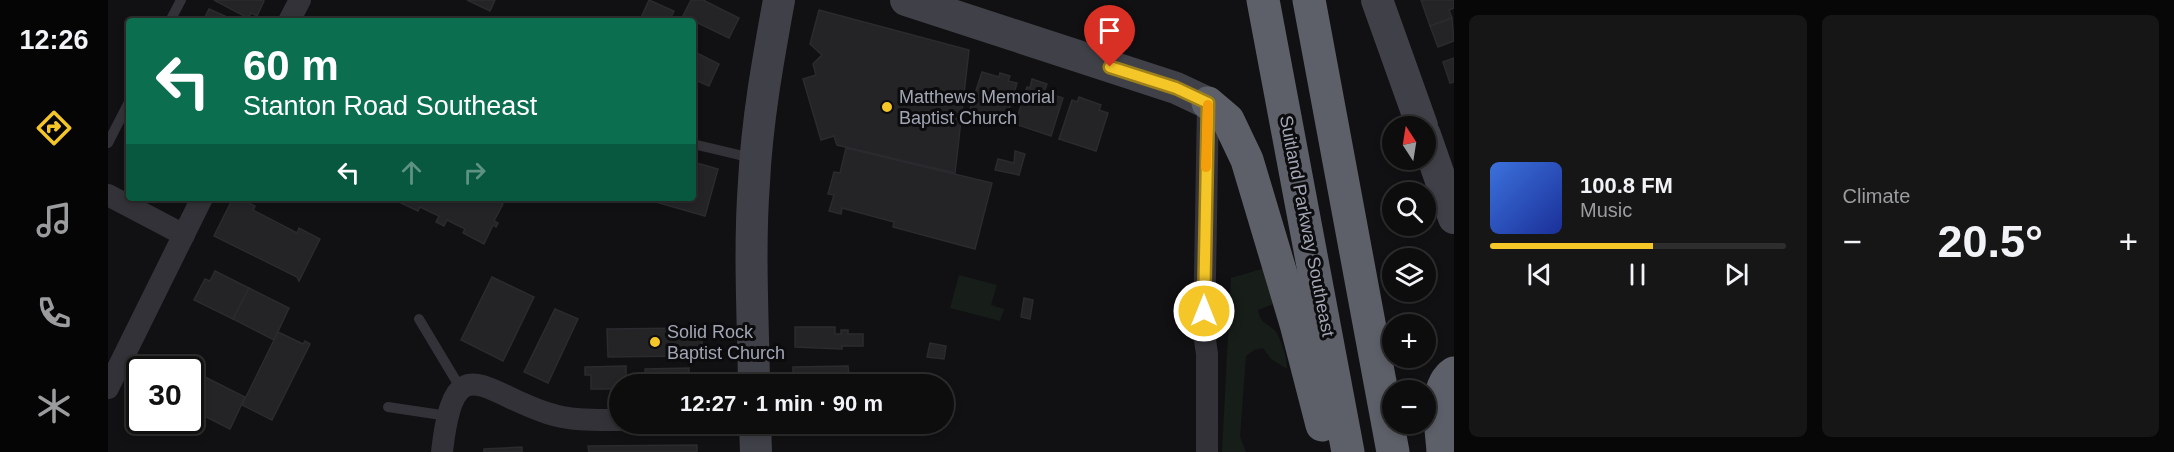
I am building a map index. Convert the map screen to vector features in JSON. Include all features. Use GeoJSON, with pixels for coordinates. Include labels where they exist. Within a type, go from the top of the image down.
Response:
{"type":"FeatureCollection","features":[{"type":"Feature","properties":{"kind":"highway","name":"Suitland Parkway Southeast"},"geometry":{"type":"LineString","coordinates":[[1263,0],[1348,452]]}},
{"type":"Feature","properties":{"kind":"highway"},"geometry":{"type":"LineString","coordinates":[[1309,0],[1393,452]]}},
{"type":"Feature","properties":{"kind":"highway"},"geometry":{"type":"LineString","coordinates":[[1208,103],[1228,120],[1247,160],[1331,452]]}},
{"type":"Feature","properties":{"kind":"highway"},"geometry":{"type":"LineString","coordinates":[[1443,452],[1442,390],[1447,377],[1454,373]]}},
{"type":"Feature","properties":{"kind":"main road"},"geometry":{"type":"LineString","coordinates":[[754,374],[752,277],[755,159],[766,70],[779,0]]}},
{"type":"Feature","properties":{"kind":"main road"},"geometry":{"type":"LineString","coordinates":[[906,0],[1176,88],[1208,103]]}},
{"type":"Feature","properties":{"kind":"main road"},"geometry":{"type":"LineString","coordinates":[[1377,0],[1418,116]]}},
{"type":"Feature","properties":{"kind":"main road"},"geometry":{"type":"LineString","coordinates":[[1436,154],[1447,174],[1454,218]]}},
{"type":"Feature","properties":{"kind":"main road"},"geometry":{"type":"LineString","coordinates":[[755,434],[756,452]]}},
{"type":"Feature","properties":{"kind":"street"},"geometry":{"type":"LineString","coordinates":[[291,18],[300,0]]}},
{"type":"Feature","properties":{"kind":"street"},"geometry":{"type":"LineString","coordinates":[[1207,452],[1207,354],[1204,333],[1208,103]]}},
{"type":"Feature","properties":{"kind":"street"},"geometry":{"type":"LineString","coordinates":[[108,195],[184,235]]}},
{"type":"Feature","properties":{"kind":"street"},"geometry":{"type":"LineString","coordinates":[[108,388],[201,201]]}},
{"type":"Feature","properties":{"kind":"street"},"geometry":{"type":"LineString","coordinates":[[442,452],[449,413],[457,393],[467,385],[483,384],[539,411],[565,418],[609,420]]}},
{"type":"Feature","properties":{"kind":"lane"},"geometry":{"type":"LineString","coordinates":[[172,18],[181,0]]}},
{"type":"Feature","properties":{"kind":"lane"},"geometry":{"type":"LineString","coordinates":[[108,143],[126,108]]}},
{"type":"Feature","properties":{"kind":"lane"},"geometry":{"type":"LineString","coordinates":[[696,145],[755,159]]}},
{"type":"Feature","properties":{"kind":"lane"},"geometry":{"type":"LineString","coordinates":[[419,319],[461,389]]}},
{"type":"Feature","properties":{"kind":"lane"},"geometry":{"type":"LineString","coordinates":[[388,407],[449,413]]}},
{"type":"Feature","properties":{"kind":"shaded area"},"geometry":{"type":"Polygon","coordinates":[[[1265,268],[1272,274],[1273,304],[1258,310],[1259,315],[1278,335],[1287,369],[1271,359],[1263,348],[1254,350],[1246,356],[1240,437],[1246,452],[1222,452],[1231,278],[1265,268]]]}},
{"type":"Feature","properties":{"kind":"shaded area"},"geometry":{"type":"Polygon","coordinates":[[[959,275],[997,285],[991,305],[1004,309],[1000,321],[950,308],[959,275]]]}},
{"type":"Feature","properties":{"kind":"building"},"geometry":{"type":"Polygon","coordinates":[[[214,0],[264,1],[257,16],[251,13],[248,18],[214,0]]]}},
{"type":"Feature","properties":{"kind":"building"},"geometry":{"type":"Polygon","coordinates":[[[467,0],[495,0],[490,11],[467,0]]]}},
{"type":"Feature","properties":{"kind":"building"},"geometry":{"type":"Polygon","coordinates":[[[649,0],[674,11],[670,18],[641,18],[649,0]]]}},
{"type":"Feature","properties":{"kind":"building"},"geometry":{"type":"Polygon","coordinates":[[[691,0],[703,0],[739,18],[729,38],[696,22],[696,18],[683,16],[691,0]]]}},
{"type":"Feature","properties":{"kind":"building"},"geometry":{"type":"Polygon","coordinates":[[[1421,0],[1454,0],[1454,8],[1449,10],[1452,18],[1430,26],[1421,0]]]}},
{"type":"Feature","properties":{"kind":"building"},"geometry":{"type":"Polygon","coordinates":[[[209,9],[229,18],[204,18],[209,9]]]}},
{"type":"Feature","properties":{"kind":"building","name":"Matthews Memorial Baptist Church"},"geometry":{"type":"Polygon","coordinates":[[[819,10],[969,50],[955,173],[837,145],[834,136],[821,140],[803,79],[816,75],[813,64],[822,55],[810,44],[819,10]]]}},
{"type":"Feature","properties":{"kind":"building"},"geometry":{"type":"Polygon","coordinates":[[[1452,18],[1454,41],[1438,47],[1430,26],[1452,18]]]}},
{"type":"Feature","properties":{"kind":"building"},"geometry":{"type":"Polygon","coordinates":[[[696,52],[719,64],[709,86],[696,80],[696,52]]]}},
{"type":"Feature","properties":{"kind":"building"},"geometry":{"type":"Polygon","coordinates":[[[1454,58],[1454,82],[1450,83],[1443,62],[1454,58]]]}},
{"type":"Feature","properties":{"kind":"building"},"geometry":{"type":"Polygon","coordinates":[[[982,72],[999,77],[1000,73],[1010,76],[1008,81],[1017,83],[1006,120],[970,109],[982,72]]]}},
{"type":"Feature","properties":{"kind":"building"},"geometry":{"type":"Polygon","coordinates":[[[1032,79],[1047,84],[1044,92],[1063,98],[1051,136],[1015,124],[1027,87],[1030,88],[1032,79]]]}},
{"type":"Feature","properties":{"kind":"building"},"geometry":{"type":"Polygon","coordinates":[[[1079,97],[1101,105],[1099,110],[1108,113],[1096,151],[1059,139],[1072,100],[1077,102],[1079,97]]]}},
{"type":"Feature","properties":{"kind":"building"},"geometry":{"type":"Polygon","coordinates":[[[846,148],[992,183],[975,249],[893,227],[894,222],[842,208],[841,214],[829,211],[834,195],[828,194],[834,172],[840,173],[846,148]]]}},
{"type":"Feature","properties":{"kind":"building"},"geometry":{"type":"Polygon","coordinates":[[[1015,151],[1025,154],[1019,175],[995,170],[998,159],[1014,163],[1015,151]]]}},
{"type":"Feature","properties":{"kind":"building"},"geometry":{"type":"Polygon","coordinates":[[[696,163],[718,169],[705,216],[652,201],[696,201],[696,163]]]}},
{"type":"Feature","properties":{"kind":"building"},"geometry":{"type":"Polygon","coordinates":[[[232,201],[245,201],[255,206],[253,210],[297,233],[299,228],[320,239],[299,281],[297,277],[214,236],[232,201]]]}},
{"type":"Feature","properties":{"kind":"building"},"geometry":{"type":"Polygon","coordinates":[[[397,201],[498,201],[503,204],[494,221],[498,223],[496,227],[493,225],[484,244],[463,233],[465,229],[447,220],[444,226],[436,222],[439,216],[420,207],[418,211],[397,201]]]}},
{"type":"Feature","properties":{"kind":"building"},"geometry":{"type":"Polygon","coordinates":[[[215,271],[249,288],[233,319],[194,300],[205,279],[210,281],[215,271]]]}},
{"type":"Feature","properties":{"kind":"building"},"geometry":{"type":"Polygon","coordinates":[[[492,277],[534,297],[503,361],[461,340],[492,277]]]}},
{"type":"Feature","properties":{"kind":"building"},"geometry":{"type":"Polygon","coordinates":[[[249,288],[289,308],[274,340],[233,319],[249,288]]]}},
{"type":"Feature","properties":{"kind":"building"},"geometry":{"type":"Polygon","coordinates":[[[1024,298],[1033,300],[1030,319],[1021,317],[1024,298]]]}},
{"type":"Feature","properties":{"kind":"building"},"geometry":{"type":"Polygon","coordinates":[[[555,309],[578,319],[548,383],[524,372],[555,309]]]}},
{"type":"Feature","properties":{"kind":"building"},"geometry":{"type":"Polygon","coordinates":[[[795,327],[835,327],[835,334],[841,334],[841,330],[848,330],[848,334],[863,334],[863,346],[842,346],[842,349],[795,347],[795,327]]]}},
{"type":"Feature","properties":{"kind":"building","name":"Solid Rock Baptist Church"},"geometry":{"type":"Polygon","coordinates":[[[687,328],[687,335],[702,335],[702,349],[688,349],[688,356],[608,357],[607,329],[687,328]]]}},
{"type":"Feature","properties":{"kind":"building"},"geometry":{"type":"Polygon","coordinates":[[[278,332],[303,344],[305,341],[310,344],[272,420],[242,405],[278,332]]]}},
{"type":"Feature","properties":{"kind":"building"},"geometry":{"type":"Polygon","coordinates":[[[930,343],[946,346],[944,359],[927,357],[930,343]]]}},
{"type":"Feature","properties":{"kind":"building"},"geometry":{"type":"Polygon","coordinates":[[[626,366],[626,374],[609,374],[609,389],[591,389],[591,375],[585,375],[585,367],[626,366]]]}},
{"type":"Feature","properties":{"kind":"building"},"geometry":{"type":"Polygon","coordinates":[[[848,366],[849,374],[793,374],[793,367],[848,366]]]}},
{"type":"Feature","properties":{"kind":"building"},"geometry":{"type":"Polygon","coordinates":[[[689,368],[689,374],[645,374],[645,369],[689,368]]]}},
{"type":"Feature","properties":{"kind":"building"},"geometry":{"type":"Polygon","coordinates":[[[205,377],[245,397],[230,429],[204,416],[205,377]]]}},
{"type":"Feature","properties":{"kind":"building"},"geometry":{"type":"Polygon","coordinates":[[[697,445],[697,452],[589,452],[588,446],[697,445]]]}},
{"type":"Feature","properties":{"kind":"building"},"geometry":{"type":"Polygon","coordinates":[[[522,447],[522,452],[484,452],[484,449],[522,447]]]}},
{"type":"Feature","properties":{"kind":"slow traffic"},"geometry":{"type":"LineString","coordinates":[[1206,167],[1208,105]]}},
{"type":"Feature","properties":{"kind":"place","name":"Matthews Memorial Baptist Church"},"geometry":{"type":"Point","coordinates":[887,107]}},
{"type":"Feature","properties":{"kind":"place","name":"Solid Rock Baptist Church"},"geometry":{"type":"Point","coordinates":[655,342]}},
{"type":"Feature","properties":{"kind":"route"},"geometry":{"type":"LineString","coordinates":[[1110,67],[1176,88],[1208,103],[1204,311]]}}]}
